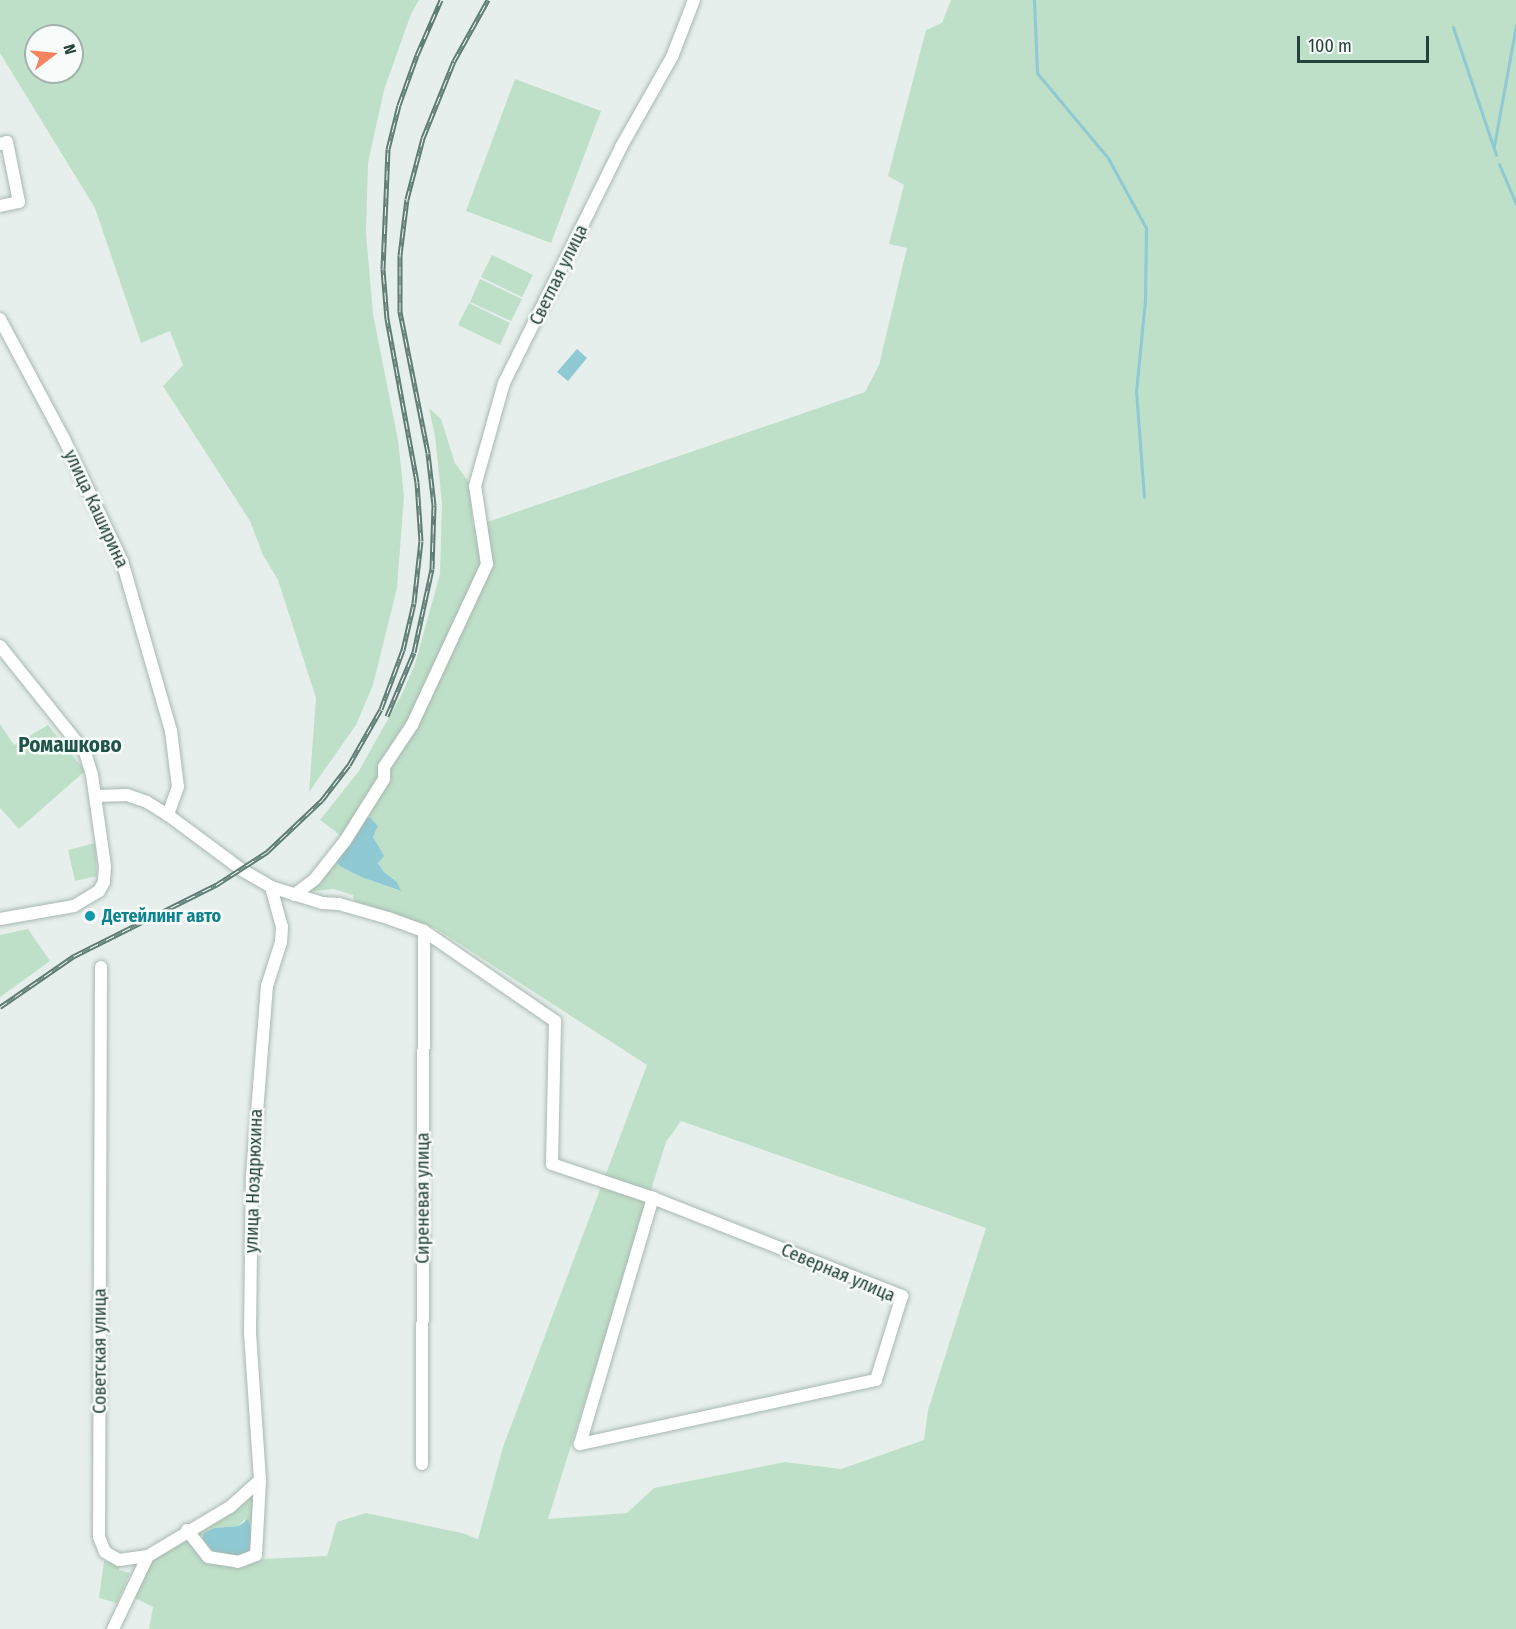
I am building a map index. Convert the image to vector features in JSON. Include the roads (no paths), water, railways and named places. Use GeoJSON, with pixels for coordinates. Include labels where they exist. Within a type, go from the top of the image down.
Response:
{"type":"FeatureCollection","features":[{"type":"Feature","properties":{"kind":"street","name":"Светлая улица"},"geometry":{"type":"LineString","coordinates":[[294,895],[315,879],[339,848],[384,778],[384,767],[412,725],[487,564],[475,486],[504,383],[621,147],[672,57],[694,0]]}},
{"type":"Feature","properties":{"kind":"street"},"geometry":{"type":"LineString","coordinates":[[0,144],[7,142],[19,202],[0,206]]}},
{"type":"Feature","properties":{"kind":"street","name":"улица Каширина"},"geometry":{"type":"LineString","coordinates":[[0,319],[64,439],[122,561],[171,731],[178,787],[168,815]]}},
{"type":"Feature","properties":{"kind":"street"},"geometry":{"type":"LineString","coordinates":[[0,646],[85,752],[90,764],[96,796],[105,866],[104,882],[99,891],[74,906],[0,919]]}},
{"type":"Feature","properties":{"kind":"street"},"geometry":{"type":"LineString","coordinates":[[96,796],[137,798],[168,815],[242,870],[272,887],[294,895],[388,918],[424,931],[555,1021],[552,1164],[653,1198]]}},
{"type":"Feature","properties":{"kind":"street","name":"улица Ноздрюхина"},"geometry":{"type":"LineString","coordinates":[[187,1530],[208,1557],[238,1562],[256,1555],[260,1480],[250,1332],[252,1176],[267,986],[281,942],[282,927],[272,887]]}},
{"type":"Feature","properties":{"kind":"street","name":"Сиреневая улица"},"geometry":{"type":"LineString","coordinates":[[422,1464],[424,931]]}},
{"type":"Feature","properties":{"kind":"street","name":"Советская улица"},"geometry":{"type":"LineString","coordinates":[[101,967],[99,1537],[105,1552],[110,1557],[135,1560],[148,1556],[187,1530],[230,1507],[260,1480]]}},
{"type":"Feature","properties":{"kind":"street","name":"Северная улица"},"geometry":{"type":"LineString","coordinates":[[653,1198],[902,1296],[876,1380],[580,1444],[653,1198]]}},
{"type":"Feature","properties":{"kind":"street"},"geometry":{"type":"LineString","coordinates":[[113,1629],[148,1556]]}},
{"type":"Feature","properties":{"kind":"water"},"geometry":{"type":"Polygon","coordinates":[[[577,349],[587,358],[568,381],[557,372],[577,349]]]}},
{"type":"Feature","properties":{"kind":"water"},"geometry":{"type":"Polygon","coordinates":[[[370,817],[378,826],[373,837],[384,856],[378,863],[384,872],[397,882],[401,891],[361,877],[340,866],[335,860],[364,819],[370,817]]]}},
{"type":"Feature","properties":{"kind":"water"},"geometry":{"type":"Polygon","coordinates":[[[248,1519],[253,1535],[253,1547],[249,1555],[223,1557],[212,1551],[202,1538],[204,1533],[214,1528],[239,1526],[248,1519]]]}},
{"type":"Feature","properties":{"kind":"waterway"},"geometry":{"type":"LineString","coordinates":[[1034,0],[1037,73],[1108,158],[1146,228],[1145,300],[1136,391],[1144,497]]}},
{"type":"Feature","properties":{"kind":"waterway"},"geometry":{"type":"LineString","coordinates":[[1494,146],[1516,25]]}},
{"type":"Feature","properties":{"kind":"waterway"},"geometry":{"type":"LineString","coordinates":[[1453,27],[1496,155]]}},
{"type":"Feature","properties":{"kind":"waterway"},"geometry":{"type":"LineString","coordinates":[[1499,164],[1516,204]]}},
{"type":"Feature","properties":{"kind":"railway"},"geometry":{"type":"LineString","coordinates":[[0,1007],[74,956],[216,885],[267,852],[322,800],[349,765],[381,709],[403,650],[414,603],[421,541],[417,482],[387,319],[383,269],[388,149],[399,105],[417,55],[441,0]]}},
{"type":"Feature","properties":{"kind":"railway"},"geometry":{"type":"LineString","coordinates":[[387,716],[414,652],[432,569],[434,505],[428,453],[400,311],[400,255],[407,199],[423,138],[454,61],[488,0]]}},
{"type":"Feature","properties":{"kind":"place","name":"Детейлинг авто"},"geometry":{"type":"Point","coordinates":[90,916]}},
{"type":"Feature","properties":{"kind":"district","name":"Ромашково"},"geometry":{"type":"Point","coordinates":[70,745]}}]}
